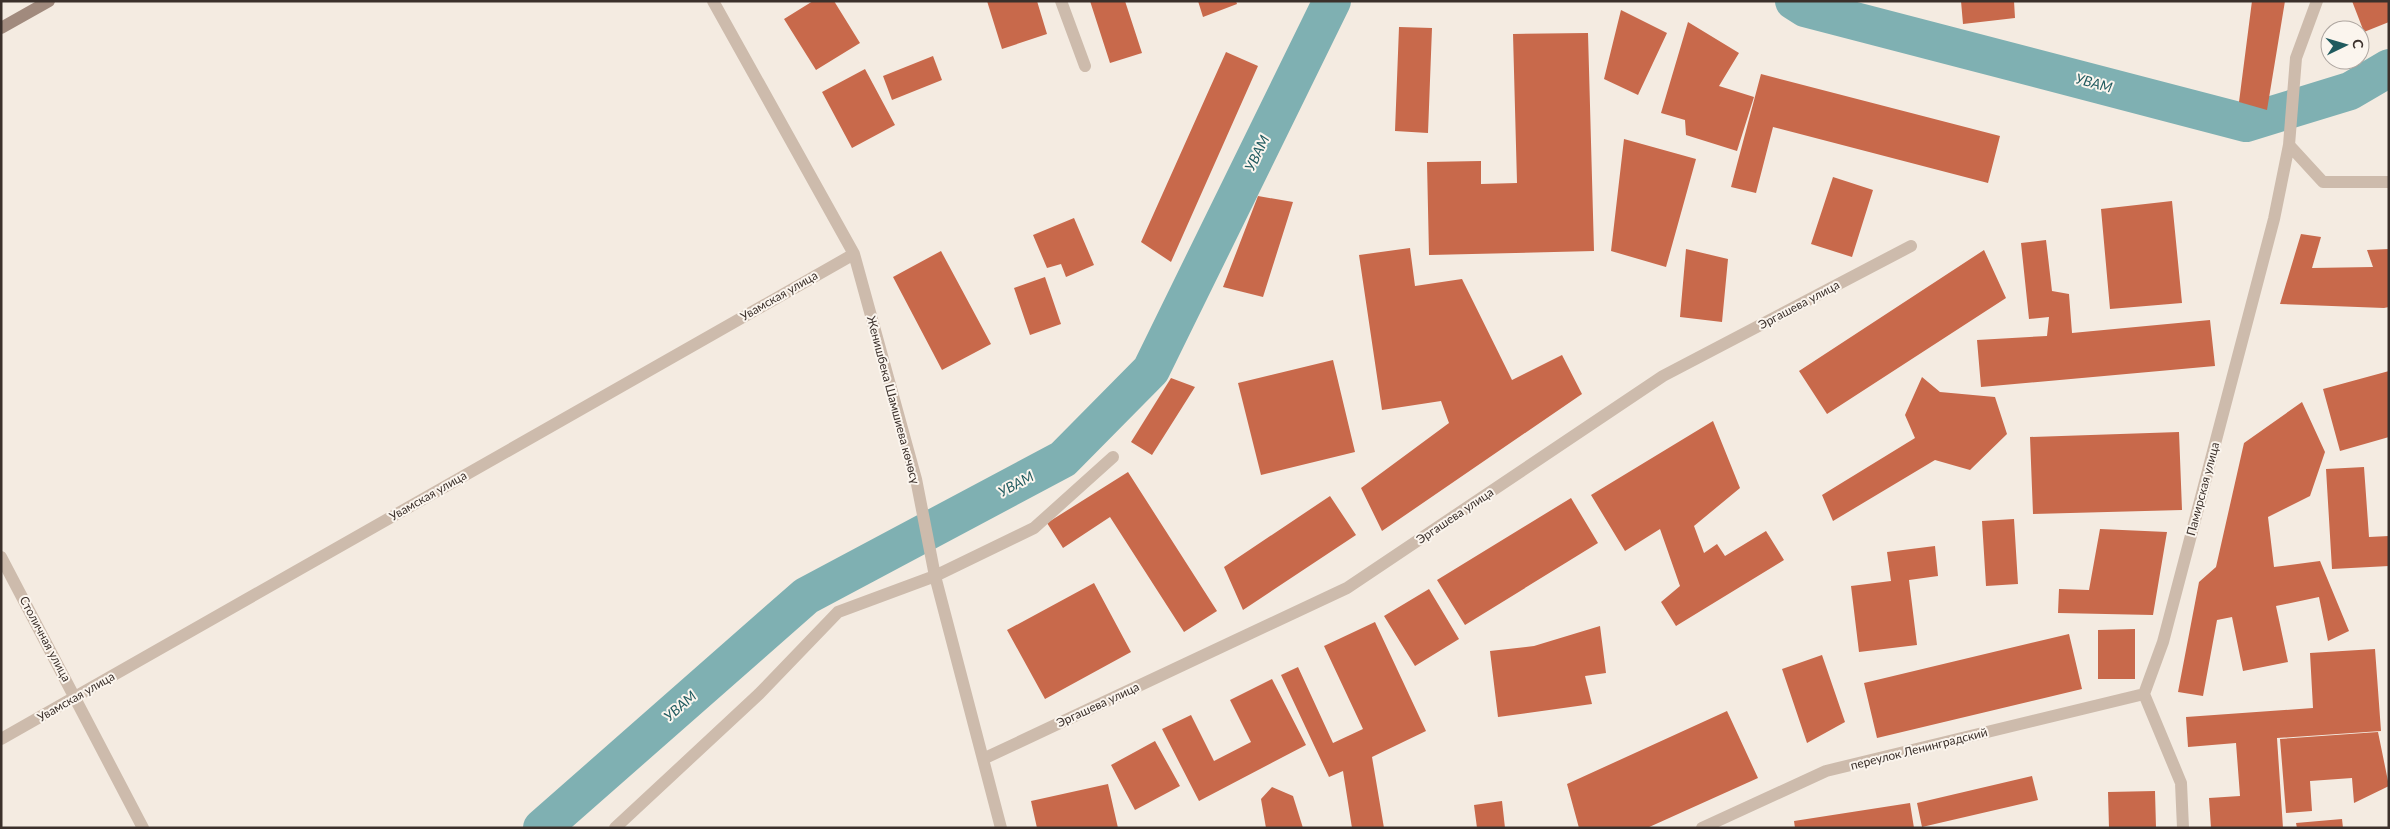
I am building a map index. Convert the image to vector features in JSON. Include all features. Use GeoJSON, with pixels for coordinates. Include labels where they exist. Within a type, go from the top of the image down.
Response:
{"type":"FeatureCollection","features":[{"type":"Feature","properties":{"kind":"main road"},"geometry":{"type":"LineString","coordinates":[[1,28],[49,1]]}},
{"type":"Feature","properties":{"kind":"street","name":"Женишбека Шамшиева көчөсү"},"geometry":{"type":"LineString","coordinates":[[713,1],[854,254],[916,479],[931,560],[1001,828]]}},
{"type":"Feature","properties":{"kind":"street"},"geometry":{"type":"LineString","coordinates":[[1061,1],[1085,66]]}},
{"type":"Feature","properties":{"kind":"street","name":"Памирская улица"},"geometry":{"type":"LineString","coordinates":[[2144,694],[2163,642],[2274,219],[2289,145],[2296,58],[2317,1]]}},
{"type":"Feature","properties":{"kind":"street"},"geometry":{"type":"LineString","coordinates":[[2289,145],[2323,182],[2389,182]]}},
{"type":"Feature","properties":{"kind":"street","name":"Эргашева улица"},"geometry":{"type":"LineString","coordinates":[[983,759],[1347,588],[1664,376],[1911,246]]}},
{"type":"Feature","properties":{"kind":"street","name":"Увамская улица"},"geometry":{"type":"LineString","coordinates":[[1,739],[854,254]]}},
{"type":"Feature","properties":{"kind":"street"},"geometry":{"type":"LineString","coordinates":[[615,828],[759,694],[838,612],[935,576],[1034,528],[1113,457]]}},
{"type":"Feature","properties":{"kind":"street","name":"Столичная улица"},"geometry":{"type":"LineString","coordinates":[[1,557],[143,828]]}},
{"type":"Feature","properties":{"kind":"street"},"geometry":{"type":"LineString","coordinates":[[2144,694],[2181,783],[2183,828]]}},
{"type":"Feature","properties":{"kind":"street","name":"переулок Ленинградский"},"geometry":{"type":"LineString","coordinates":[[1702,828],[1826,771],[2144,694]]}},
{"type":"Feature","properties":{"kind":"building"},"geometry":{"type":"Polygon","coordinates":[[[813,1],[834,1],[860,43],[816,70],[784,19],[813,1]]]}},
{"type":"Feature","properties":{"kind":"building"},"geometry":{"type":"Polygon","coordinates":[[[987,1],[1037,1],[1047,34],[1002,49],[987,1]]]}},
{"type":"Feature","properties":{"kind":"building"},"geometry":{"type":"Polygon","coordinates":[[[1090,1],[1125,1],[1142,53],[1110,63],[1090,1]]]}},
{"type":"Feature","properties":{"kind":"building"},"geometry":{"type":"Polygon","coordinates":[[[1198,1],[1236,1],[1237,4],[1203,17],[1198,1]]]}},
{"type":"Feature","properties":{"kind":"building"},"geometry":{"type":"Polygon","coordinates":[[[1961,1],[2014,1],[2015,18],[1963,24],[1961,1]]]}},
{"type":"Feature","properties":{"kind":"building"},"geometry":{"type":"Polygon","coordinates":[[[2252,1],[2285,1],[2267,110],[2239,102],[2252,1]]]}},
{"type":"Feature","properties":{"kind":"building"},"geometry":{"type":"Polygon","coordinates":[[[2352,1],[2389,1],[2389,22],[2370,30],[2370,20],[2359,20],[2352,1]]]}},
{"type":"Feature","properties":{"kind":"building"},"geometry":{"type":"Polygon","coordinates":[[[1621,10],[1667,33],[1638,95],[1604,79],[1621,10]]]}},
{"type":"Feature","properties":{"kind":"building"},"geometry":{"type":"Polygon","coordinates":[[[1688,22],[1739,53],[1719,86],[1754,97],[1737,151],[1686,135],[1685,120],[1661,113],[1688,22]]]}},
{"type":"Feature","properties":{"kind":"building"},"geometry":{"type":"Polygon","coordinates":[[[1399,27],[1432,28],[1428,133],[1395,131],[1399,27]]]}},
{"type":"Feature","properties":{"kind":"building"},"geometry":{"type":"Polygon","coordinates":[[[1588,33],[1594,251],[1429,255],[1427,162],[1481,161],[1481,184],[1517,183],[1513,34],[1588,33]]]}},
{"type":"Feature","properties":{"kind":"building"},"geometry":{"type":"Polygon","coordinates":[[[1226,52],[1258,66],[1171,262],[1141,242],[1226,52]]]}},
{"type":"Feature","properties":{"kind":"building"},"geometry":{"type":"Polygon","coordinates":[[[933,56],[942,80],[892,100],[883,76],[933,56]]]}},
{"type":"Feature","properties":{"kind":"building"},"geometry":{"type":"Polygon","coordinates":[[[865,69],[895,125],[852,148],[822,92],[865,69]]]}},
{"type":"Feature","properties":{"kind":"building"},"geometry":{"type":"Polygon","coordinates":[[[1761,74],[2000,136],[1988,183],[1773,127],[1756,193],[1731,187],[1761,74]]]}},
{"type":"Feature","properties":{"kind":"building"},"geometry":{"type":"Polygon","coordinates":[[[1624,139],[1696,159],[1666,267],[1611,251],[1624,139]]]}},
{"type":"Feature","properties":{"kind":"building"},"geometry":{"type":"Polygon","coordinates":[[[1833,177],[1873,190],[1852,257],[1811,244],[1833,177]]]}},
{"type":"Feature","properties":{"kind":"building"},"geometry":{"type":"Polygon","coordinates":[[[1258,196],[1293,202],[1263,297],[1223,287],[1258,196]]]}},
{"type":"Feature","properties":{"kind":"building"},"geometry":{"type":"Polygon","coordinates":[[[2172,201],[2182,303],[2110,309],[2101,209],[2172,201]]]}},
{"type":"Feature","properties":{"kind":"building"},"geometry":{"type":"Polygon","coordinates":[[[1074,218],[1094,265],[1066,277],[1061,264],[1047,268],[1033,235],[1074,218]]]}},
{"type":"Feature","properties":{"kind":"building"},"geometry":{"type":"Polygon","coordinates":[[[2301,234],[2321,237],[2312,268],[2373,267],[2367,250],[2389,249],[2389,307],[2280,304],[2301,234]]]}},
{"type":"Feature","properties":{"kind":"building"},"geometry":{"type":"Polygon","coordinates":[[[2046,240],[2052,291],[2069,294],[2072,333],[2210,320],[2215,366],[1981,387],[1977,340],[2047,336],[2049,317],[2029,319],[2021,243],[2046,240]]]}},
{"type":"Feature","properties":{"kind":"building"},"geometry":{"type":"Polygon","coordinates":[[[1410,248],[1415,286],[1462,279],[1512,380],[1562,355],[1582,394],[1382,531],[1361,488],[1449,423],[1441,401],[1382,410],[1359,255],[1410,248]]]}},
{"type":"Feature","properties":{"kind":"building"},"geometry":{"type":"Polygon","coordinates":[[[1686,249],[1728,259],[1722,322],[1680,317],[1686,249]]]}},
{"type":"Feature","properties":{"kind":"building"},"geometry":{"type":"Polygon","coordinates":[[[1984,250],[2006,298],[1827,414],[1799,371],[1984,250]]]}},
{"type":"Feature","properties":{"kind":"building"},"geometry":{"type":"Polygon","coordinates":[[[941,251],[991,344],[942,370],[893,277],[941,251]]]}},
{"type":"Feature","properties":{"kind":"building"},"geometry":{"type":"Polygon","coordinates":[[[1045,277],[1061,324],[1030,335],[1014,288],[1045,277]]]}},
{"type":"Feature","properties":{"kind":"building"},"geometry":{"type":"Polygon","coordinates":[[[1333,360],[1355,452],[1261,475],[1238,383],[1333,360]]]}},
{"type":"Feature","properties":{"kind":"building"},"geometry":{"type":"Polygon","coordinates":[[[2389,371],[2389,437],[2340,451],[2323,389],[2389,371]]]}},
{"type":"Feature","properties":{"kind":"building"},"geometry":{"type":"Polygon","coordinates":[[[1922,377],[1940,392],[1995,397],[2007,434],[1970,470],[1935,460],[1833,521],[1822,495],[1915,438],[1905,415],[1922,377]]]}},
{"type":"Feature","properties":{"kind":"building"},"geometry":{"type":"Polygon","coordinates":[[[1171,378],[1195,387],[1152,455],[1131,442],[1171,378]]]}},
{"type":"Feature","properties":{"kind":"building"},"geometry":{"type":"Polygon","coordinates":[[[2302,402],[2325,452],[2310,496],[2268,517],[2274,567],[2320,561],[2349,631],[2328,641],[2319,597],[2276,606],[2288,662],[2243,671],[2232,617],[2217,620],[2203,696],[2178,692],[2199,582],[2216,567],[2244,443],[2302,402]]]}},
{"type":"Feature","properties":{"kind":"building"},"geometry":{"type":"Polygon","coordinates":[[[1713,421],[1740,488],[1694,526],[1704,553],[1717,544],[1725,556],[1766,531],[1784,560],[1676,626],[1661,602],[1680,586],[1660,529],[1625,551],[1591,495],[1713,421]]]}},
{"type":"Feature","properties":{"kind":"building"},"geometry":{"type":"Polygon","coordinates":[[[2179,432],[2182,510],[2033,514],[2030,437],[2179,432]]]}},
{"type":"Feature","properties":{"kind":"building"},"geometry":{"type":"Polygon","coordinates":[[[2364,467],[2369,537],[2389,536],[2389,566],[2332,569],[2326,469],[2364,467]]]}},
{"type":"Feature","properties":{"kind":"building"},"geometry":{"type":"Polygon","coordinates":[[[1128,472],[1217,611],[1184,632],[1110,517],[1063,548],[1047,523],[1128,472]]]}},
{"type":"Feature","properties":{"kind":"building"},"geometry":{"type":"Polygon","coordinates":[[[1330,496],[1356,535],[1243,610],[1224,567],[1330,496]]]}},
{"type":"Feature","properties":{"kind":"building"},"geometry":{"type":"Polygon","coordinates":[[[1571,498],[1598,543],[1465,625],[1437,580],[1571,498]]]}},
{"type":"Feature","properties":{"kind":"building"},"geometry":{"type":"Polygon","coordinates":[[[2014,519],[2018,584],[1986,586],[1982,521],[2014,519]]]}},
{"type":"Feature","properties":{"kind":"building"},"geometry":{"type":"Polygon","coordinates":[[[2100,529],[2167,532],[2153,615],[2058,613],[2059,589],[2089,590],[2100,529]]]}},
{"type":"Feature","properties":{"kind":"building"},"geometry":{"type":"Polygon","coordinates":[[[1935,546],[1938,576],[1909,580],[1917,645],[1859,652],[1851,586],[1891,581],[1887,552],[1935,546]]]}},
{"type":"Feature","properties":{"kind":"building"},"geometry":{"type":"Polygon","coordinates":[[[1094,583],[1131,652],[1045,699],[1007,630],[1094,583]]]}},
{"type":"Feature","properties":{"kind":"building"},"geometry":{"type":"Polygon","coordinates":[[[1429,589],[1459,639],[1415,666],[1384,616],[1429,589]]]}},
{"type":"Feature","properties":{"kind":"building"},"geometry":{"type":"Polygon","coordinates":[[[1375,622],[1426,731],[1372,757],[1384,828],[1352,828],[1343,771],[1329,777],[1281,675],[1298,667],[1333,743],[1363,729],[1324,646],[1375,622]]]}},
{"type":"Feature","properties":{"kind":"building"},"geometry":{"type":"Polygon","coordinates":[[[1600,626],[1606,673],[1585,676],[1592,704],[1498,717],[1490,651],[1534,646],[1600,626]]]}},
{"type":"Feature","properties":{"kind":"building"},"geometry":{"type":"Polygon","coordinates":[[[2135,629],[2135,679],[2098,679],[2098,630],[2135,629]]]}},
{"type":"Feature","properties":{"kind":"building"},"geometry":{"type":"Polygon","coordinates":[[[2069,634],[2082,689],[1877,738],[1864,683],[2069,634]]]}},
{"type":"Feature","properties":{"kind":"building"},"geometry":{"type":"Polygon","coordinates":[[[2375,649],[2381,731],[2277,738],[2283,828],[2211,828],[2209,798],[2240,796],[2236,743],[2188,747],[2186,717],[2313,708],[2310,653],[2375,649]]]}},
{"type":"Feature","properties":{"kind":"building"},"geometry":{"type":"Polygon","coordinates":[[[1822,655],[1845,722],[1807,743],[1782,669],[1822,655]]]}},
{"type":"Feature","properties":{"kind":"building"},"geometry":{"type":"Polygon","coordinates":[[[1272,679],[1306,745],[1199,801],[1162,729],[1191,715],[1214,761],[1251,742],[1230,700],[1272,679]]]}},
{"type":"Feature","properties":{"kind":"building"},"geometry":{"type":"Polygon","coordinates":[[[1727,711],[1758,778],[1647,828],[1579,828],[1567,784],[1727,711]]]}},
{"type":"Feature","properties":{"kind":"building"},"geometry":{"type":"Polygon","coordinates":[[[2378,732],[2389,786],[2354,803],[2352,778],[2310,781],[2312,811],[2286,813],[2280,739],[2378,732]]]}},
{"type":"Feature","properties":{"kind":"building"},"geometry":{"type":"Polygon","coordinates":[[[1155,741],[1180,786],[1135,810],[1111,765],[1155,741]]]}},
{"type":"Feature","properties":{"kind":"building"},"geometry":{"type":"Polygon","coordinates":[[[2032,776],[2038,800],[1922,827],[1917,803],[2032,776]]]}},
{"type":"Feature","properties":{"kind":"building"},"geometry":{"type":"Polygon","coordinates":[[[1108,784],[1118,828],[1037,828],[1031,801],[1108,784]]]}},
{"type":"Feature","properties":{"kind":"building"},"geometry":{"type":"Polygon","coordinates":[[[1272,787],[1293,796],[1303,828],[1266,828],[1261,799],[1272,787]]]}},
{"type":"Feature","properties":{"kind":"building"},"geometry":{"type":"Polygon","coordinates":[[[2155,791],[2156,828],[2109,828],[2108,792],[2155,791]]]}},
{"type":"Feature","properties":{"kind":"building"},"geometry":{"type":"Polygon","coordinates":[[[1502,801],[1505,828],[1477,828],[1474,805],[1502,801]]]}},
{"type":"Feature","properties":{"kind":"building"},"geometry":{"type":"Polygon","coordinates":[[[1910,803],[1914,828],[1795,828],[1794,821],[1910,803]]]}},
{"type":"Feature","properties":{"kind":"building"},"geometry":{"type":"Polygon","coordinates":[[[2342,819],[2343,828],[2297,828],[2296,823],[2342,819]]]}},
{"type":"Feature","properties":{"kind":"waterway","name":"УВАМ"},"geometry":{"type":"LineString","coordinates":[[542,828],[806,596],[1063,459],[1151,370],[1332,1]]}},
{"type":"Feature","properties":{"kind":"waterway","name":"УВАМ"},"geometry":{"type":"LineString","coordinates":[[1794,1],[1805,8],[2246,123],[2350,91],[2389,68]]}}]}
